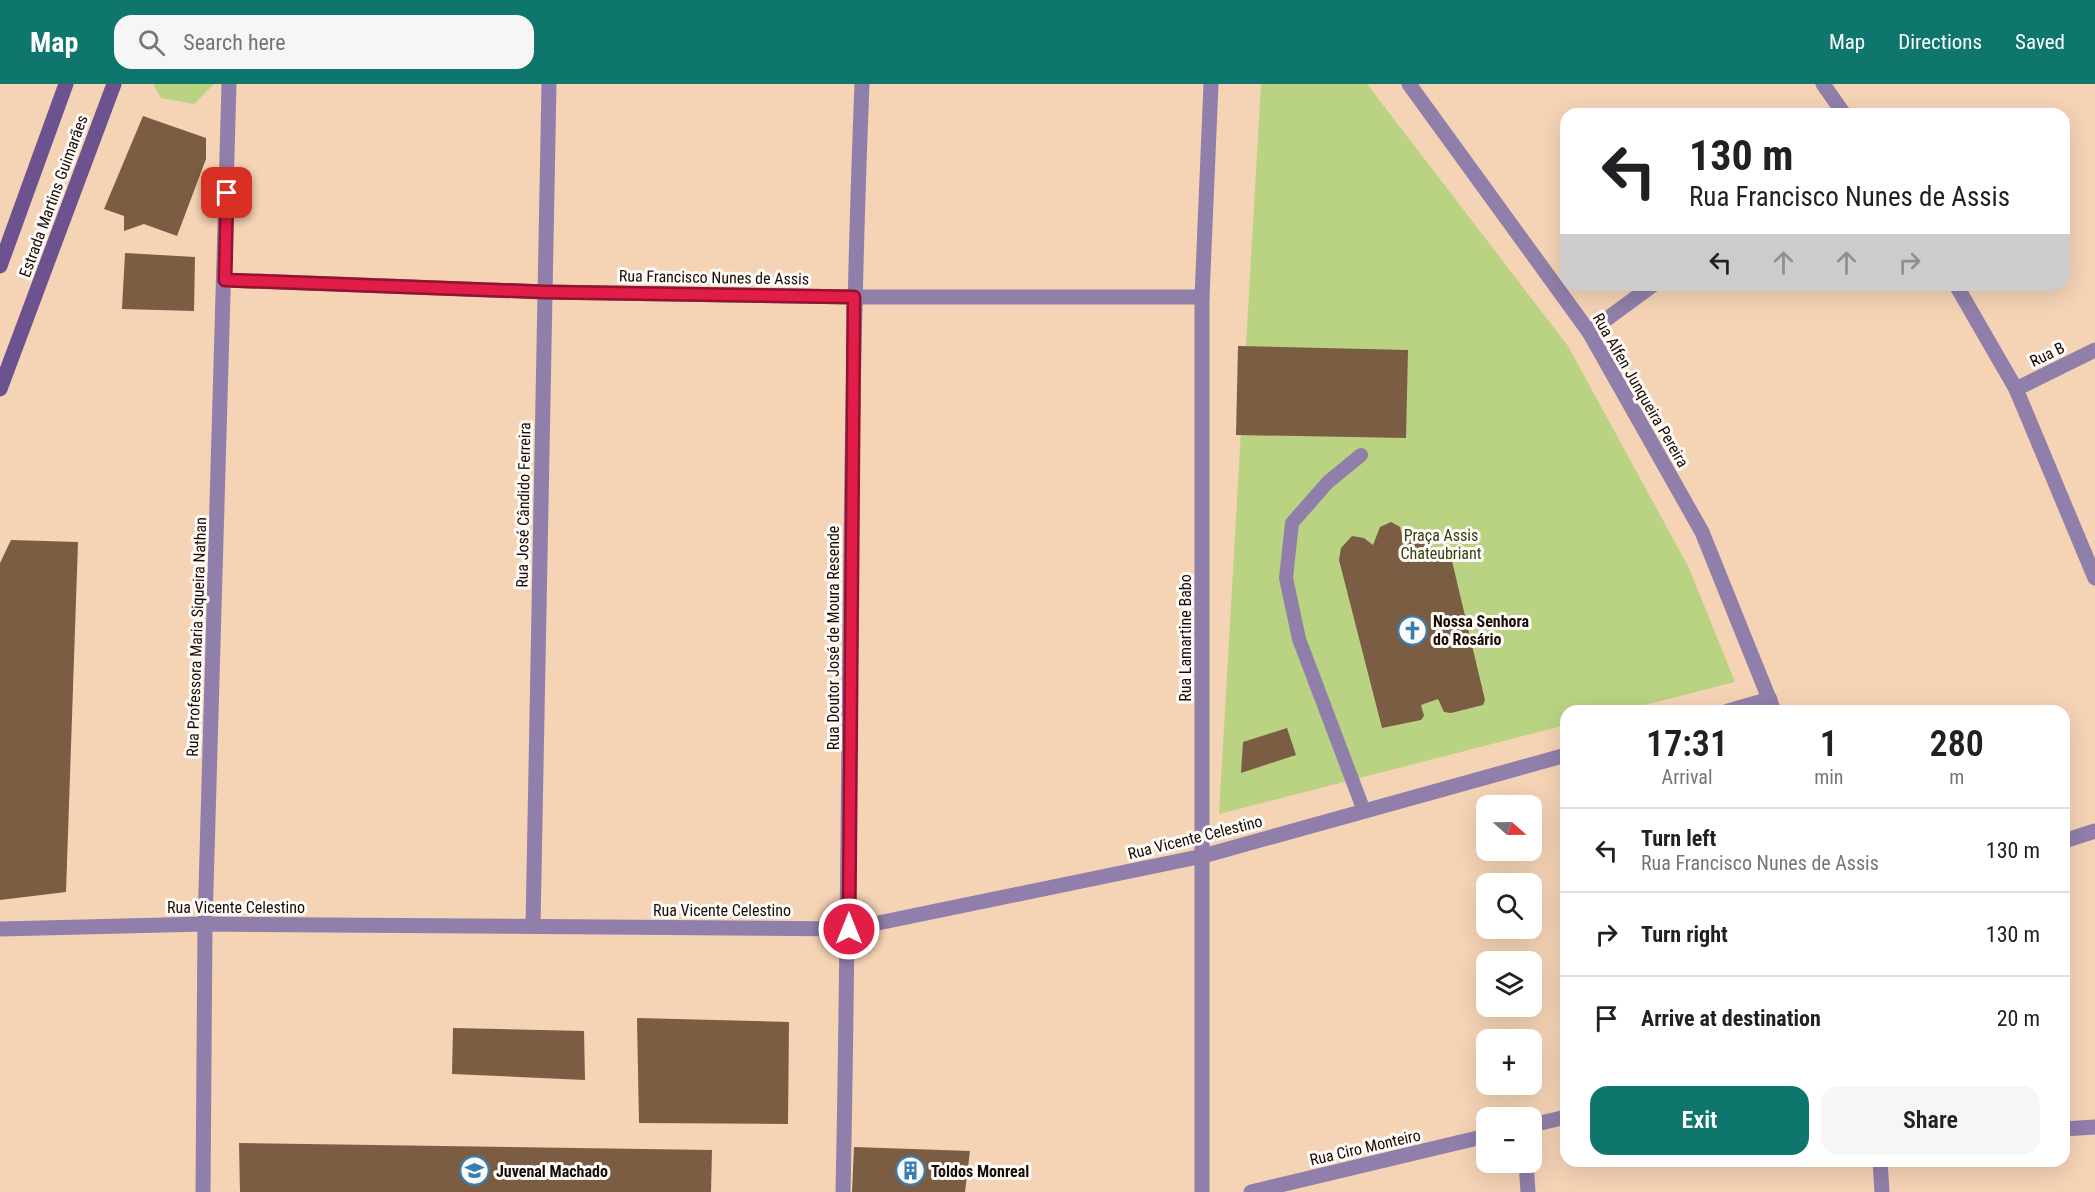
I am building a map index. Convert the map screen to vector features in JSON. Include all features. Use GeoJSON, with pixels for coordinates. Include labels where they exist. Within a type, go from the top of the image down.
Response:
{"type":"FeatureCollection","features":[{"type":"Feature","properties":{"kind":"main road","name":"Estrada Martins Guimarães"},"geometry":{"type":"LineString","coordinates":[[0,266],[65,84]]}},
{"type":"Feature","properties":{"kind":"main road","name":"Estrada Martins Guimarães"},"geometry":{"type":"LineString","coordinates":[[0,388],[114,84]]}},
{"type":"Feature","properties":{"kind":"street","name":"Rua Professora Maria Siqueira Nathan"},"geometry":{"type":"LineString","coordinates":[[203,1192],[205,924],[229,84]]}},
{"type":"Feature","properties":{"kind":"street","name":"Rua José Cândido Ferreira"},"geometry":{"type":"LineString","coordinates":[[533,926],[549,84]]}},
{"type":"Feature","properties":{"kind":"street","name":"Rua Doutor José de Moura Resende"},"geometry":{"type":"LineString","coordinates":[[843,1192],[849,929],[854,297],[862,84]]}},
{"type":"Feature","properties":{"kind":"street","name":"Rua Lamartine Babo"},"geometry":{"type":"LineString","coordinates":[[1202,1192],[1202,297],[1211,84]]}},
{"type":"Feature","properties":{"kind":"street","name":"Rua Alfen Junqueira Pereira"},"geometry":{"type":"LineString","coordinates":[[1409,84],[1589,332],[1702,532],[1772,705]]}},
{"type":"Feature","properties":{"kind":"street"},"geometry":{"type":"LineString","coordinates":[[1823,84],[1840,108]]}},
{"type":"Feature","properties":{"kind":"street","name":"Rua Francisco Nunes de Assis"},"geometry":{"type":"LineString","coordinates":[[225,280],[545,292],[854,297],[1202,297]]}},
{"type":"Feature","properties":{"kind":"street"},"geometry":{"type":"LineString","coordinates":[[1589,332],[1645,291]]}},
{"type":"Feature","properties":{"kind":"street"},"geometry":{"type":"LineString","coordinates":[[1959,291],[2016,389],[2095,578]]}},
{"type":"Feature","properties":{"kind":"street","name":"Rua B"},"geometry":{"type":"LineString","coordinates":[[2016,389],[2095,350]]}},
{"type":"Feature","properties":{"kind":"street","name":"Rua Vicente Celestino"},"geometry":{"type":"LineString","coordinates":[[0,929],[205,924],[849,929],[1203,856],[1560,757]]}},
{"type":"Feature","properties":{"kind":"street"},"geometry":{"type":"LineString","coordinates":[[2070,839],[2095,831]]}},
{"type":"Feature","properties":{"kind":"street"},"geometry":{"type":"LineString","coordinates":[[1542,1123],[1560,1118]]}},
{"type":"Feature","properties":{"kind":"street"},"geometry":{"type":"LineString","coordinates":[[2070,1129],[2095,1127]]}},
{"type":"Feature","properties":{"kind":"street","name":"Rua Ciro Monteiro"},"geometry":{"type":"LineString","coordinates":[[1251,1192],[1476,1138]]}},
{"type":"Feature","properties":{"kind":"street"},"geometry":{"type":"LineString","coordinates":[[1880,1167],[1882,1192]]}},
{"type":"Feature","properties":{"kind":"street"},"geometry":{"type":"LineString","coordinates":[[1527,1173],[1528,1192]]}},
{"type":"Feature","properties":{"kind":"lane"},"geometry":{"type":"LineString","coordinates":[[1361,455],[1328,482],[1292,523],[1286,578],[1299,639],[1364,811]]}},
{"type":"Feature","properties":{"kind":"green space"},"geometry":{"type":"Polygon","coordinates":[[[153,84],[214,84],[194,104],[161,98],[153,84]]]}},
{"type":"Feature","properties":{"kind":"green space","name":"Praça Assis Chateubriant"},"geometry":{"type":"Polygon","coordinates":[[[1261,84],[1367,84],[1568,346],[1689,568],[1735,682],[1645,705],[1560,705],[1560,727],[1219,814],[1261,84]]]}},
{"type":"Feature","properties":{"kind":"building"},"geometry":{"type":"Polygon","coordinates":[[[143,116],[206,138],[206,159],[177,236],[144,224],[124,231],[124,216],[104,209],[143,116]]]}},
{"type":"Feature","properties":{"kind":"building"},"geometry":{"type":"Polygon","coordinates":[[[125,253],[195,257],[194,311],[122,309],[125,253]]]}},
{"type":"Feature","properties":{"kind":"building"},"geometry":{"type":"Polygon","coordinates":[[[1238,346],[1408,350],[1406,438],[1236,435],[1238,346]]]}},
{"type":"Feature","properties":{"kind":"building","name":"Nossa Senhora do Rosário"},"geometry":{"type":"Polygon","coordinates":[[[1391,522],[1400,527],[1403,538],[1409,540],[1416,537],[1452,561],[1485,700],[1483,705],[1451,713],[1444,712],[1438,699],[1421,705],[1424,716],[1421,720],[1382,728],[1339,560],[1341,548],[1352,536],[1364,538],[1373,545],[1380,527],[1391,522]]]}},
{"type":"Feature","properties":{"kind":"building"},"geometry":{"type":"Polygon","coordinates":[[[11,540],[78,542],[66,892],[0,900],[0,563],[11,540]]]}},
{"type":"Feature","properties":{"kind":"building"},"geometry":{"type":"Polygon","coordinates":[[[1287,728],[1296,755],[1241,773],[1243,742],[1287,728]]]}},
{"type":"Feature","properties":{"kind":"building"},"geometry":{"type":"Polygon","coordinates":[[[637,1018],[789,1022],[788,1124],[639,1123],[637,1018]]]}},
{"type":"Feature","properties":{"kind":"building"},"geometry":{"type":"Polygon","coordinates":[[[453,1028],[584,1031],[585,1080],[452,1074],[453,1028]]]}},
{"type":"Feature","properties":{"kind":"building","name":"Juvenal Machado"},"geometry":{"type":"Polygon","coordinates":[[[239,1143],[712,1150],[711,1192],[240,1192],[239,1143]]]}},
{"type":"Feature","properties":{"kind":"building","name":"Toldos Monreal"},"geometry":{"type":"Polygon","coordinates":[[[854,1147],[970,1151],[965,1192],[852,1192],[854,1147]]]}},
{"type":"Feature","properties":{"kind":"place","name":"Nossa Senhora do Rosário"},"geometry":{"type":"Point","coordinates":[1412,630]}},
{"type":"Feature","properties":{"kind":"place","name":"Juvenal Machado"},"geometry":{"type":"Point","coordinates":[475,1171]}},
{"type":"Feature","properties":{"kind":"place","name":"Toldos Monreal"},"geometry":{"type":"Point","coordinates":[910,1171]}},
{"type":"Feature","properties":{"kind":"route"},"geometry":{"type":"LineString","coordinates":[[227,193],[225,280],[545,292],[854,297],[849,929]]}}]}
